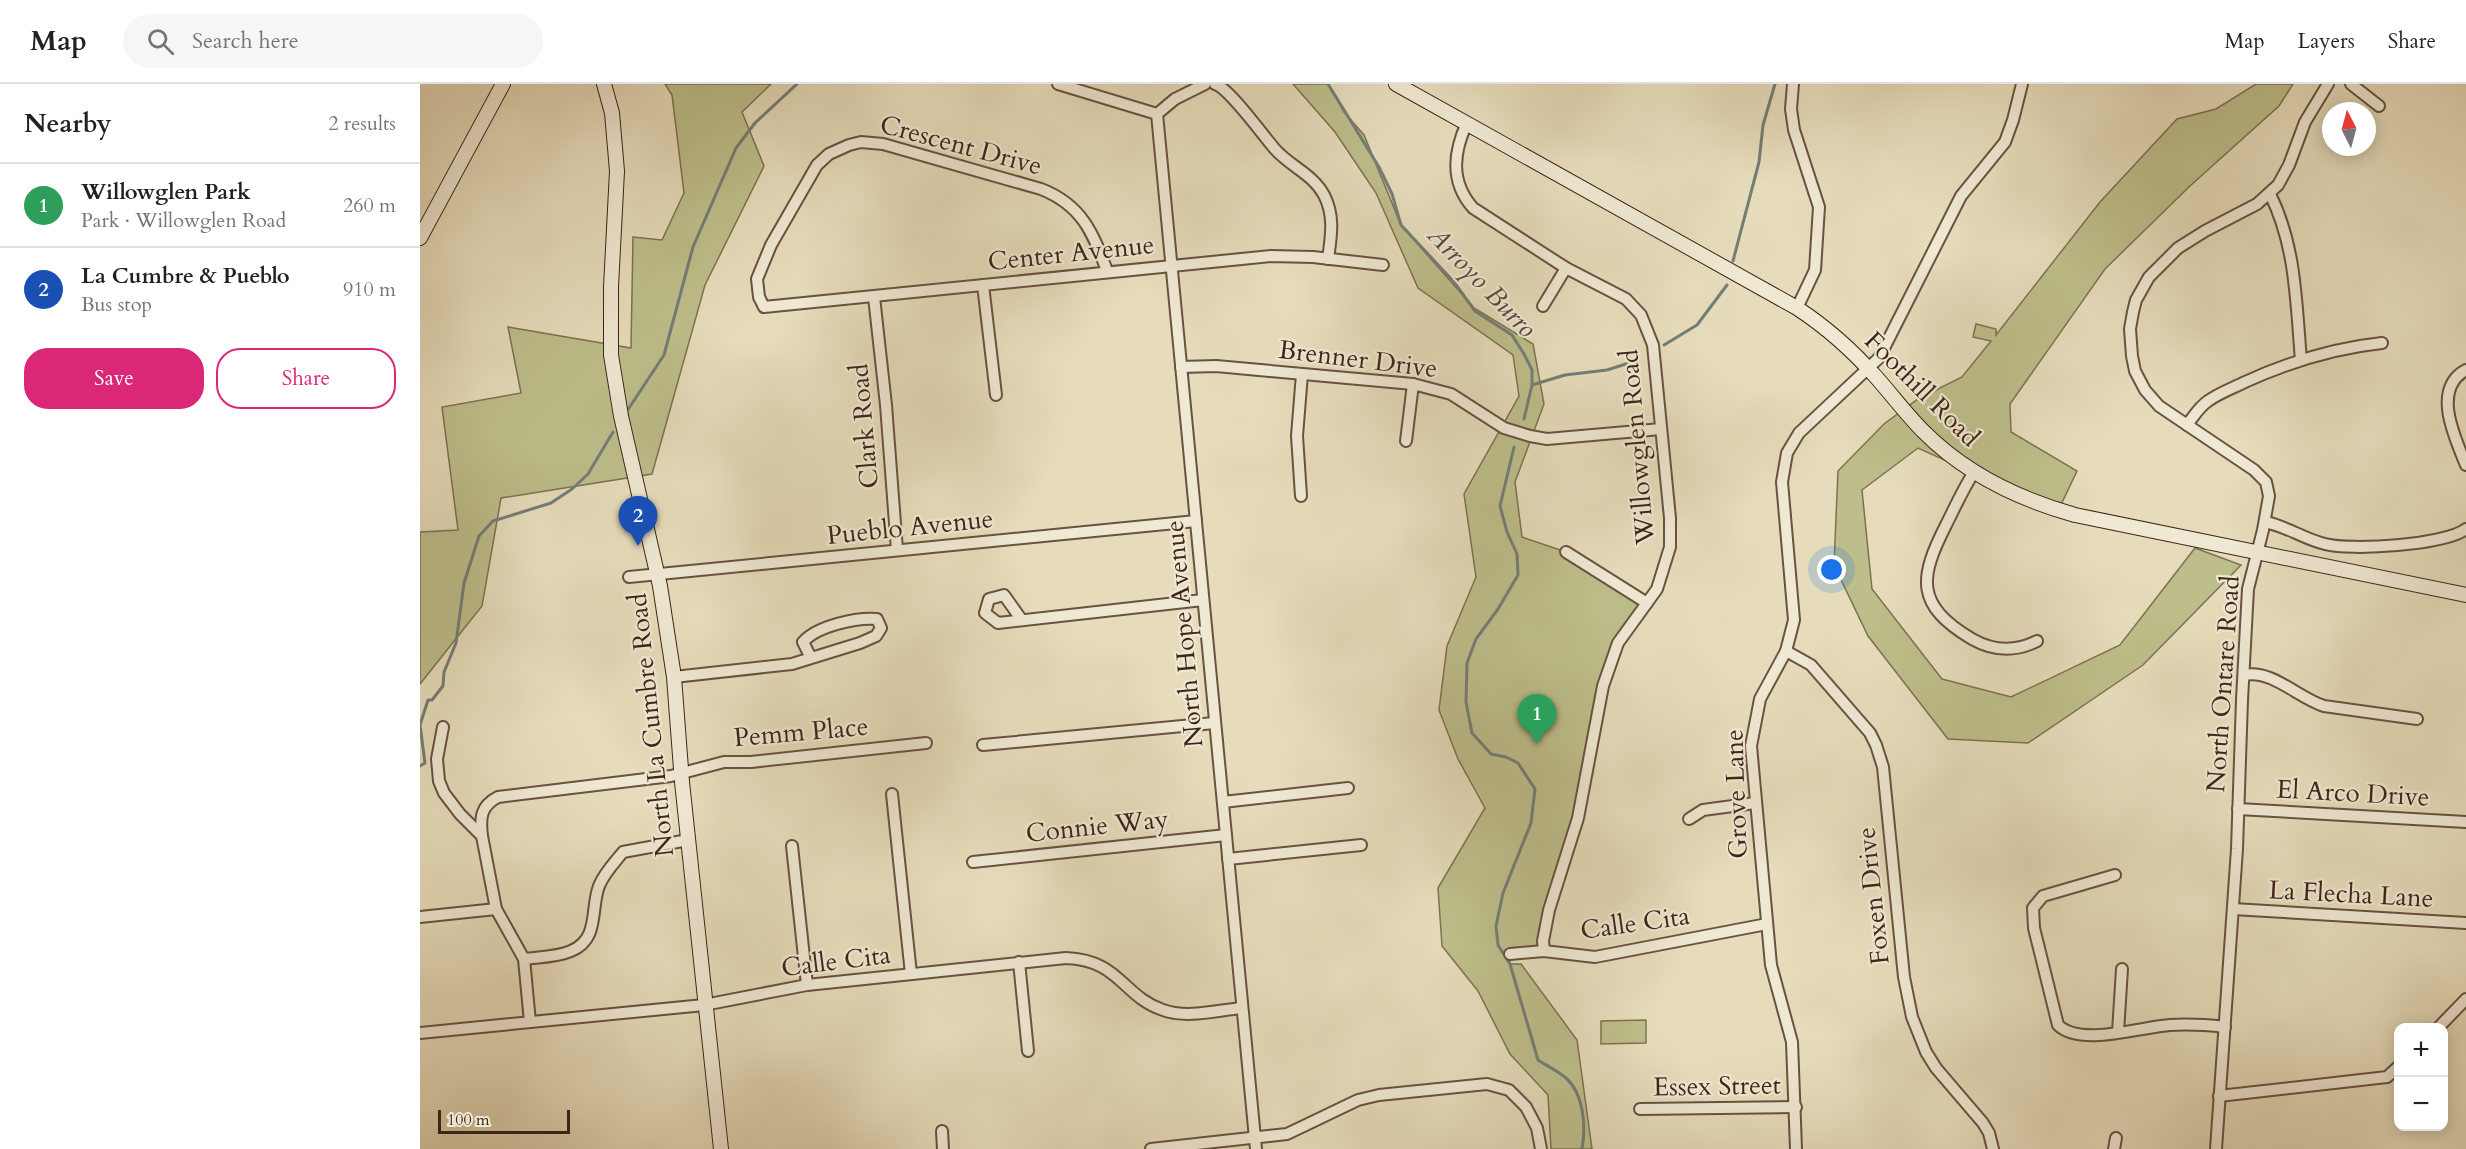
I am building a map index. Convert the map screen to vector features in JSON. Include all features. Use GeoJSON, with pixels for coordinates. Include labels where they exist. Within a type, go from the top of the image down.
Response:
{"type":"FeatureCollection","features":[{"type":"Feature","properties":{"kind":"main road"},"geometry":{"type":"LineString","coordinates":[[420,238],[503,84]]}},
{"type":"Feature","properties":{"kind":"main road","name":"North La Cumbre Road"},"geometry":{"type":"LineString","coordinates":[[604,84],[612,113],[617,171],[611,287],[611,355],[621,416],[658,574],[674,677],[681,774],[704,1005],[721,1149]]}},
{"type":"Feature","properties":{"kind":"main road","name":"Foothill Road"},"geometry":{"type":"LineString","coordinates":[[1396,84],[1797,308],[1835,337],[1869,369],[1924,432],[1955,459],[1974,472],[2031,502],[2075,515],[2466,595]]}},
{"type":"Feature","properties":{"kind":"street"},"geometry":{"type":"LineString","coordinates":[[1058,84],[1157,114],[1175,99],[1205,84]]}},
{"type":"Feature","properties":{"kind":"street"},"geometry":{"type":"LineString","coordinates":[[1215,84],[1229,93],[1280,156],[1307,175],[1324,195],[1332,219],[1328,259]]}},
{"type":"Feature","properties":{"kind":"street"},"geometry":{"type":"LineString","coordinates":[[1792,84],[1791,109],[1794,130],[1819,207],[1815,270],[1797,308]]}},
{"type":"Feature","properties":{"kind":"street","name":"Grove Lane"},"geometry":{"type":"LineString","coordinates":[[1796,1149],[1792,1042],[1774,981],[1751,746],[1755,712],[1765,685],[1786,651],[1793,629],[1794,611],[1782,482],[1787,453],[1807,424],[1879,358],[1961,196],[2005,142],[2022,84]]}},
{"type":"Feature","properties":{"kind":"street","name":"North Ontare Road"},"geometry":{"type":"LineString","coordinates":[[2216,1149],[2238,809],[2248,590],[2265,522],[2269,493],[2263,478],[2254,470],[2151,398],[2135,371],[2130,329],[2136,300],[2149,277],[2178,248],[2257,204],[2270,194],[2284,176],[2305,122],[2328,84]]}},
{"type":"Feature","properties":{"kind":"street"},"geometry":{"type":"LineString","coordinates":[[2351,84],[2379,106]]}},
{"type":"Feature","properties":{"kind":"street","name":"North Hope Avenue"},"geometry":{"type":"LineString","coordinates":[[1157,114],[1255,1144]]}},
{"type":"Feature","properties":{"kind":"street","name":"Willowglen Road"},"geometry":{"type":"LineString","coordinates":[[1467,123],[1456,156],[1456,175],[1462,194],[1473,208],[1566,268],[1618,293],[1641,315],[1653,345],[1670,518],[1670,547],[1657,589],[1618,643],[1603,686],[1578,818],[1549,910],[1543,941],[1544,951]]}},
{"type":"Feature","properties":{"kind":"street","name":"Crescent Drive"},"geometry":{"type":"LineString","coordinates":[[764,307],[759,297],[758,279],[771,245],[817,165],[838,149],[861,142],[883,144],[1041,189],[1058,197],[1071,206],[1088,225],[1107,271]]}},
{"type":"Feature","properties":{"kind":"street"},"geometry":{"type":"LineString","coordinates":[[2270,194],[2283,220],[2291,254],[2301,360]]}},
{"type":"Feature","properties":{"kind":"street","name":"Center Avenue"},"geometry":{"type":"LineString","coordinates":[[764,307],[1271,256],[1383,265]]}},
{"type":"Feature","properties":{"kind":"street"},"geometry":{"type":"LineString","coordinates":[[1543,306],[1566,268]]}},
{"type":"Feature","properties":{"kind":"street"},"geometry":{"type":"LineString","coordinates":[[983,285],[996,395]]}},
{"type":"Feature","properties":{"kind":"street","name":"Clark Road"},"geometry":{"type":"LineString","coordinates":[[874,297],[886,405],[897,550]]}},
{"type":"Feature","properties":{"kind":"street"},"geometry":{"type":"LineString","coordinates":[[2187,425],[2210,399],[2301,360],[2337,349],[2382,343]]}},
{"type":"Feature","properties":{"kind":"street","name":"Brenner Drive"},"geometry":{"type":"LineString","coordinates":[[1181,367],[1216,366],[1413,384],[1450,394],[1504,428],[1530,436],[1559,439],[1661,429]]}},
{"type":"Feature","properties":{"kind":"street"},"geometry":{"type":"LineString","coordinates":[[2466,370],[2455,378],[2448,396],[2453,430],[2466,465]]}},
{"type":"Feature","properties":{"kind":"street"},"geometry":{"type":"LineString","coordinates":[[1301,496],[1297,436],[1302,374]]}},
{"type":"Feature","properties":{"kind":"street"},"geometry":{"type":"LineString","coordinates":[[1406,441],[1413,384]]}},
{"type":"Feature","properties":{"kind":"street"},"geometry":{"type":"LineString","coordinates":[[1974,472],[1930,557],[1927,575],[1930,597],[1945,621],[1983,645],[2004,650],[2016,649],[2037,641]]}},
{"type":"Feature","properties":{"kind":"street","name":"Pueblo Avenue"},"geometry":{"type":"LineString","coordinates":[[629,577],[1196,521]]}},
{"type":"Feature","properties":{"kind":"street"},"geometry":{"type":"LineString","coordinates":[[2265,522],[2326,545],[2358,547],[2446,538],[2466,529]]}},
{"type":"Feature","properties":{"kind":"street"},"geometry":{"type":"LineString","coordinates":[[1566,552],[1647,603]]}},
{"type":"Feature","properties":{"kind":"street"},"geometry":{"type":"LineString","coordinates":[[1021,619],[1203,600]]}},
{"type":"Feature","properties":{"kind":"street"},"geometry":{"type":"LineString","coordinates":[[674,677],[775,667],[811,658],[876,636],[881,628],[878,619],[860,617],[811,633],[803,642],[811,658]]}},
{"type":"Feature","properties":{"kind":"street","name":"Foxen Drive"},"geometry":{"type":"LineString","coordinates":[[1786,651],[1811,665],[1870,734],[1876,746],[1883,767],[1904,977],[1912,1017],[1918,1035],[1936,1068],[1983,1123],[1989,1133],[1993,1149]]}},
{"type":"Feature","properties":{"kind":"street"},"geometry":{"type":"LineString","coordinates":[[2244,675],[2253,673],[2273,680],[2310,702],[2324,706],[2417,719]]}},
{"type":"Feature","properties":{"kind":"street"},"geometry":{"type":"LineString","coordinates":[[983,745],[1214,723]]}},
{"type":"Feature","properties":{"kind":"street"},"geometry":{"type":"LineString","coordinates":[[443,727],[437,759],[444,793],[460,814],[482,836]]}},
{"type":"Feature","properties":{"kind":"street","name":"Pemm Place"},"geometry":{"type":"LineString","coordinates":[[524,959],[496,909],[482,836],[482,812],[491,800],[498,797],[681,774],[724,762],[751,762],[926,743]]}},
{"type":"Feature","properties":{"kind":"street"},"geometry":{"type":"LineString","coordinates":[[1222,802],[1348,788]]}},
{"type":"Feature","properties":{"kind":"street"},"geometry":{"type":"LineString","coordinates":[[892,794],[911,974]]}},
{"type":"Feature","properties":{"kind":"street"},"geometry":{"type":"LineString","coordinates":[[1689,819],[1703,810],[1755,803]]}},
{"type":"Feature","properties":{"kind":"street","name":"El Arco Drive"},"geometry":{"type":"LineString","coordinates":[[2238,809],[2466,822]]}},
{"type":"Feature","properties":{"kind":"street","name":"Connie Way"},"geometry":{"type":"LineString","coordinates":[[973,862],[1226,835]]}},
{"type":"Feature","properties":{"kind":"street"},"geometry":{"type":"LineString","coordinates":[[530,1022],[524,959],[568,952],[583,942],[593,926],[595,899],[602,879],[623,852],[688,840]]}},
{"type":"Feature","properties":{"kind":"street"},"geometry":{"type":"LineString","coordinates":[[1228,859],[1361,845]]}},
{"type":"Feature","properties":{"kind":"street"},"geometry":{"type":"LineString","coordinates":[[792,846],[807,985]]}},
{"type":"Feature","properties":{"kind":"street"},"geometry":{"type":"LineString","coordinates":[[2115,875],[2043,896],[2036,903],[2032,913],[2058,1025],[2066,1031],[2077,1034],[2100,1035],[2171,1025],[2225,1027]]}},
{"type":"Feature","properties":{"kind":"street"},"geometry":{"type":"LineString","coordinates":[[420,917],[496,909]]}},
{"type":"Feature","properties":{"kind":"street","name":"La Flecha Lane"},"geometry":{"type":"LineString","coordinates":[[2232,909],[2466,923]]}},
{"type":"Feature","properties":{"kind":"street","name":"Calle Cita"},"geometry":{"type":"LineString","coordinates":[[1510,954],[1544,951],[1594,957],[1767,924]]}},
{"type":"Feature","properties":{"kind":"street","name":"Calle Cita"},"geometry":{"type":"LineString","coordinates":[[420,1033],[704,1005],[807,985],[1066,958],[1087,960],[1110,970],[1151,1005],[1173,1013],[1242,1008]]}},
{"type":"Feature","properties":{"kind":"street"},"geometry":{"type":"LineString","coordinates":[[1019,962],[1028,1051]]}},
{"type":"Feature","properties":{"kind":"street"},"geometry":{"type":"LineString","coordinates":[[2118,1032],[2122,969]]}},
{"type":"Feature","properties":{"kind":"street"},"geometry":{"type":"LineString","coordinates":[[2443,1023],[2466,999]]}},
{"type":"Feature","properties":{"kind":"street"},"geometry":{"type":"LineString","coordinates":[[2219,1096],[2387,1077],[2394,1071]]}},
{"type":"Feature","properties":{"kind":"street"},"geometry":{"type":"LineString","coordinates":[[1150,1149],[1255,1144],[1298,1130],[1348,1104],[1379,1095],[1492,1084],[1509,1090],[1526,1107],[1537,1128],[1541,1149]]}},
{"type":"Feature","properties":{"kind":"street","name":"Essex Street"},"geometry":{"type":"LineString","coordinates":[[1640,1109],[1796,1107]]}},
{"type":"Feature","properties":{"kind":"street"},"geometry":{"type":"LineString","coordinates":[[942,1131],[943,1149]]}},
{"type":"Feature","properties":{"kind":"green space"},"geometry":{"type":"Polygon","coordinates":[[[665,84],[771,84],[742,112],[764,166],[705,285],[652,474],[501,498],[482,606],[420,684],[420,532],[458,530],[442,407],[521,393],[508,327],[631,348],[633,237],[662,240],[684,193],[672,95],[665,84]]]}},
{"type":"Feature","properties":{"kind":"green space"},"geometry":{"type":"Polygon","coordinates":[[[1293,84],[1328,84],[1344,112],[1364,135],[1401,225],[1474,308],[1533,344],[1544,404],[1515,482],[1522,537],[1566,552],[1647,603],[1618,643],[1544,951],[1510,955],[1510,964],[1521,964],[1577,1040],[1592,1149],[1551,1149],[1548,1095],[1510,1054],[1478,991],[1442,946],[1438,888],[1485,808],[1458,759],[1439,710],[1447,646],[1476,577],[1464,494],[1519,396],[1513,355],[1418,288],[1376,193],[1335,132],[1293,84]]]}},
{"type":"Feature","properties":{"kind":"green space"},"geometry":{"type":"Polygon","coordinates":[[[2256,84],[2293,84],[2279,106],[2190,186],[2105,269],[2010,404],[2011,432],[2077,471],[2058,511],[1918,448],[1862,490],[1872,589],[1942,679],[2011,697],[2120,645],[2195,548],[2241,565],[2143,665],[2028,743],[1948,739],[1868,636],[1834,565],[1838,471],[1884,424],[1918,399],[1962,377],[1991,341],[1973,337],[1976,324],[1996,329],[1996,335],[2100,202],[2177,119],[2216,109],[2256,84]]]}},
{"type":"Feature","properties":{"kind":"green space"},"geometry":{"type":"Polygon","coordinates":[[[1646,1020],[1646,1043],[1601,1044],[1601,1021],[1646,1020]]]}},
{"type":"Feature","properties":{"kind":"waterway"},"geometry":{"type":"LineString","coordinates":[[627,411],[664,355],[693,247],[736,148],[755,123],[797,84]]}},
{"type":"Feature","properties":{"kind":"waterway","name":"Arroyo Burro"},"geometry":{"type":"LineString","coordinates":[[1328,84],[1379,167],[1392,194],[1401,225],[1454,282],[1475,311],[1512,335],[1524,354],[1532,370],[1532,385],[1524,419]]}},
{"type":"Feature","properties":{"kind":"waterway"},"geometry":{"type":"LineString","coordinates":[[1733,261],[1759,162],[1763,125],[1775,84]]}},
{"type":"Feature","properties":{"kind":"waterway"},"geometry":{"type":"LineString","coordinates":[[1664,345],[1697,325],[1727,285]]}},
{"type":"Feature","properties":{"kind":"waterway"},"geometry":{"type":"LineString","coordinates":[[1532,385],[1565,375],[1607,370],[1629,363]]}},
{"type":"Feature","properties":{"kind":"waterway"},"geometry":{"type":"LineString","coordinates":[[420,766],[425,763],[420,725],[428,700],[432,700],[443,686],[444,672],[456,643],[464,583],[479,536],[493,521],[551,503],[572,489],[588,474],[613,432]]}},
{"type":"Feature","properties":{"kind":"waterway","name":"Arroyo Burro"},"geometry":{"type":"LineString","coordinates":[[1514,447],[1500,506],[1507,532],[1517,554],[1518,575],[1498,609],[1476,639],[1467,663],[1466,702],[1472,733],[1491,754],[1506,757],[1518,763],[1535,789],[1531,823],[1503,893],[1496,926],[1498,945],[1510,964],[1538,1060],[1566,1078],[1577,1093],[1584,1131],[1582,1149]]}},
{"type":"Feature","properties":{"kind":"place","name":"La Cumbre & Pueblo"},"geometry":{"type":"Point","coordinates":[638,546]}},
{"type":"Feature","properties":{"kind":"place","name":"Willowglen Park"},"geometry":{"type":"Point","coordinates":[1537,744]}}]}
